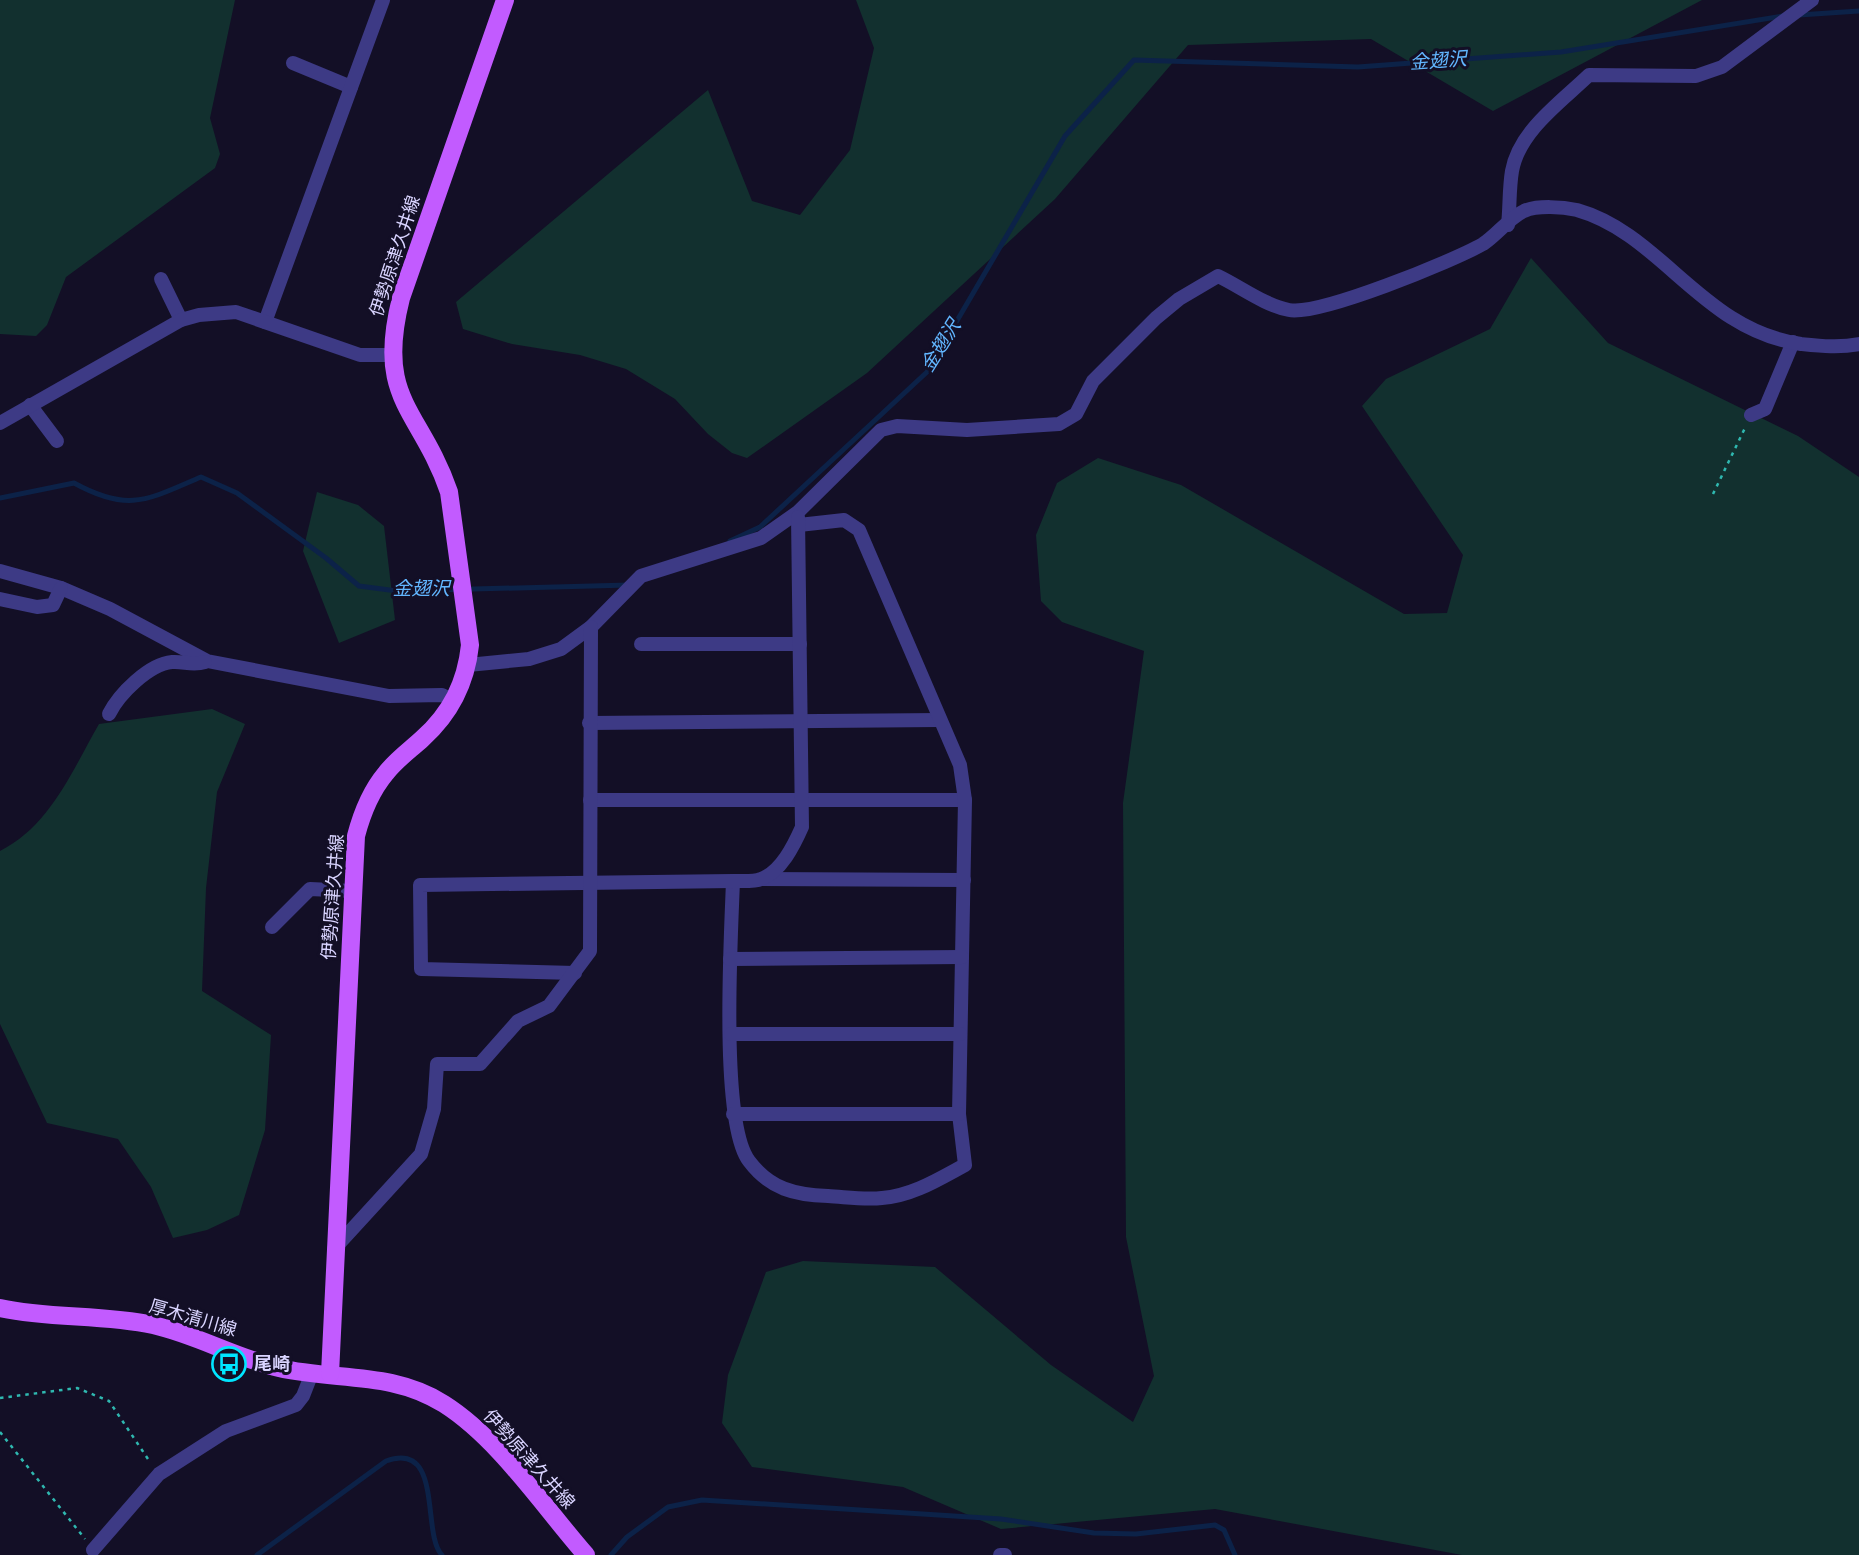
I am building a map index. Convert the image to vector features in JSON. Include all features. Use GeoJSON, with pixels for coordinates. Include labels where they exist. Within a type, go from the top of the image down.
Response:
{"type":"FeatureCollection","features":[{"type":"Feature","properties":{"kind":"main road","name":"伊勢原津久井線"},"geometry":{"type":"LineString","coordinates":[[505,0],[401,298],[393,330],[392,355],[401,401],[441,469],[449,492],[470,645],[468,665],[454,701],[441,719],[387,771],[362,813],[356,836],[334,1249],[321,1373],[395,1382],[427,1395],[455,1412],[482,1435],[586,1555]]}},
{"type":"Feature","properties":{"kind":"main road","name":"厚木清川線"},"geometry":{"type":"LineString","coordinates":[[0,1308],[152,1325],[205,1340],[277,1368],[321,1373]]}},
{"type":"Feature","properties":{"kind":"street"},"geometry":{"type":"LineString","coordinates":[[265,322],[383,0]]}},
{"type":"Feature","properties":{"kind":"street"},"geometry":{"type":"LineString","coordinates":[[1508,225],[1513,170],[1521,147],[1537,124],[1589,75],[1696,76],[1722,66],[1812,0]]}},
{"type":"Feature","properties":{"kind":"street"},"geometry":{"type":"LineString","coordinates":[[293,64],[351,86]]}},
{"type":"Feature","properties":{"kind":"street"},"geometry":{"type":"LineString","coordinates":[[468,665],[529,659],[561,649],[591,627],[641,576],[761,538],[798,519],[881,430],[897,426],[967,430],[1059,424],[1076,414],[1093,381],[1156,318],[1179,299],[1218,276],[1262,300],[1290,311],[1303,310],[1350,298],[1449,261],[1484,243],[1524,211],[1547,208],[1576,210],[1605,222],[1640,245],[1730,319],[1793,342],[1822,346],[1859,344]]}},
{"type":"Feature","properties":{"kind":"street"},"geometry":{"type":"LineString","coordinates":[[161,279],[181,320]]}},
{"type":"Feature","properties":{"kind":"street"},"geometry":{"type":"LineString","coordinates":[[0,423],[181,320],[199,314],[236,312],[360,355],[392,355]]}},
{"type":"Feature","properties":{"kind":"street"},"geometry":{"type":"LineString","coordinates":[[1751,415],[1765,409],[1793,342]]}},
{"type":"Feature","properties":{"kind":"street"},"geometry":{"type":"LineString","coordinates":[[30,405],[57,441]]}},
{"type":"Feature","properties":{"kind":"street"},"geometry":{"type":"LineString","coordinates":[[762,880],[779,866],[794,846],[802,827],[798,519]]}},
{"type":"Feature","properties":{"kind":"street"},"geometry":{"type":"LineString","coordinates":[[733,881],[730,959],[733,1114],[738,1140],[748,1159],[766,1180],[801,1195],[882,1199],[910,1193],[965,1165],[959,1114],[964,880],[964,800],[960,765],[859,530],[844,520],[798,519]]}},
{"type":"Feature","properties":{"kind":"street"},"geometry":{"type":"LineString","coordinates":[[0,571],[61,588],[140,624],[206,661],[389,696],[442,695],[454,701]]}},
{"type":"Feature","properties":{"kind":"street"},"geometry":{"type":"LineString","coordinates":[[0,599],[9,598],[37,607],[53,605],[61,588]]}},
{"type":"Feature","properties":{"kind":"street"},"geometry":{"type":"LineString","coordinates":[[334,1249],[421,1154],[434,1109],[437,1064],[480,1064],[518,1021],[549,1006],[590,951],[591,627]]}},
{"type":"Feature","properties":{"kind":"street"},"geometry":{"type":"LineString","coordinates":[[640,644],[800,644]]}},
{"type":"Feature","properties":{"kind":"street"},"geometry":{"type":"LineString","coordinates":[[109,714],[117,697],[141,678],[171,662],[194,665],[206,661]]}},
{"type":"Feature","properties":{"kind":"street"},"geometry":{"type":"LineString","coordinates":[[589,723],[940,720]]}},
{"type":"Feature","properties":{"kind":"street"},"geometry":{"type":"LineString","coordinates":[[590,800],[964,800]]}},
{"type":"Feature","properties":{"kind":"street"},"geometry":{"type":"LineString","coordinates":[[575,973],[421,969],[420,885],[964,880]]}},
{"type":"Feature","properties":{"kind":"street"},"geometry":{"type":"LineString","coordinates":[[272,928],[310,889],[352,891]]}},
{"type":"Feature","properties":{"kind":"street"},"geometry":{"type":"LineString","coordinates":[[730,959],[962,957]]}},
{"type":"Feature","properties":{"kind":"street"},"geometry":{"type":"LineString","coordinates":[[731,1034],[960,1034]]}},
{"type":"Feature","properties":{"kind":"street"},"geometry":{"type":"LineString","coordinates":[[733,1114],[959,1114]]}},
{"type":"Feature","properties":{"kind":"street"},"geometry":{"type":"LineString","coordinates":[[93,1550],[159,1474],[226,1431],[296,1405],[321,1373]]}},
{"type":"Feature","properties":{"kind":"path"},"geometry":{"type":"LineString","coordinates":[[1713,494],[1751,415]]}},
{"type":"Feature","properties":{"kind":"path"},"geometry":{"type":"LineString","coordinates":[[0,1398],[76,1388],[109,1401],[159,1474]]}},
{"type":"Feature","properties":{"kind":"path"},"geometry":{"type":"LineString","coordinates":[[0,1432],[93,1550]]}},
{"type":"Feature","properties":{"kind":"green space"},"geometry":{"type":"Polygon","coordinates":[[[0,0],[235,0],[210,118],[220,154],[215,168],[66,277],[47,325],[36,336],[0,334],[0,0]]]}},
{"type":"Feature","properties":{"kind":"green space"},"geometry":{"type":"Polygon","coordinates":[[[856,0],[1702,0],[1493,111],[1371,39],[1188,45],[1055,199],[867,373],[747,458],[732,453],[708,434],[675,399],[626,369],[580,355],[512,344],[463,329],[456,302],[708,90],[752,201],[800,215],[850,150],[874,48],[856,0]]]}},
{"type":"Feature","properties":{"kind":"green space"},"geometry":{"type":"Polygon","coordinates":[[[1531,258],[1608,343],[1798,436],[1859,477],[1859,1555],[1462,1555],[1215,1509],[1001,1529],[903,1487],[752,1467],[722,1423],[728,1375],[766,1272],[803,1261],[935,1267],[1051,1365],[1133,1422],[1154,1376],[1126,1237],[1123,803],[1144,651],[1062,622],[1041,601],[1036,535],[1057,483],[1098,458],[1181,485],[1404,614],[1447,613],[1463,555],[1362,406],[1386,379],[1490,329],[1531,258]]]}},
{"type":"Feature","properties":{"kind":"green space"},"geometry":{"type":"Polygon","coordinates":[[[317,492],[358,505],[384,526],[395,620],[339,643],[303,551],[317,492]]]}},
{"type":"Feature","properties":{"kind":"green space"},"geometry":{"type":"Polygon","coordinates":[[[212,709],[245,724],[217,792],[206,888],[202,991],[271,1035],[265,1130],[239,1215],[207,1230],[173,1238],[151,1187],[118,1139],[47,1123],[0,1024],[0,851],[18,840],[46,812],[69,778],[99,724],[212,709]]]}},
{"type":"Feature","properties":{"kind":"waterway","name":"金翅沢"},"geometry":{"type":"LineString","coordinates":[[1799,15],[1859,11]]}},
{"type":"Feature","properties":{"kind":"waterway","name":"金翅沢"},"geometry":{"type":"LineString","coordinates":[[730,541],[760,527],[927,372],[1065,136],[1134,60],[1358,67],[1561,52],[1783,16]]}},
{"type":"Feature","properties":{"kind":"waterway","name":"金翅沢"},"geometry":{"type":"LineString","coordinates":[[0,498],[74,483],[109,498],[138,500],[201,477],[237,493],[326,558],[359,586],[397,591],[629,585]]}},
{"type":"Feature","properties":{"kind":"waterway"},"geometry":{"type":"LineString","coordinates":[[257,1555],[386,1461],[404,1458],[416,1464],[424,1476],[436,1544],[442,1555]]}},
{"type":"Feature","properties":{"kind":"waterway"},"geometry":{"type":"LineString","coordinates":[[611,1555],[627,1537],[668,1507],[702,1500],[1001,1519],[1094,1533],[1136,1534],[1215,1525],[1224,1530],[1235,1555]]}},
{"type":"Feature","properties":{"kind":"place","name":"尾崎"},"geometry":{"type":"Point","coordinates":[229,1364]}}]}
